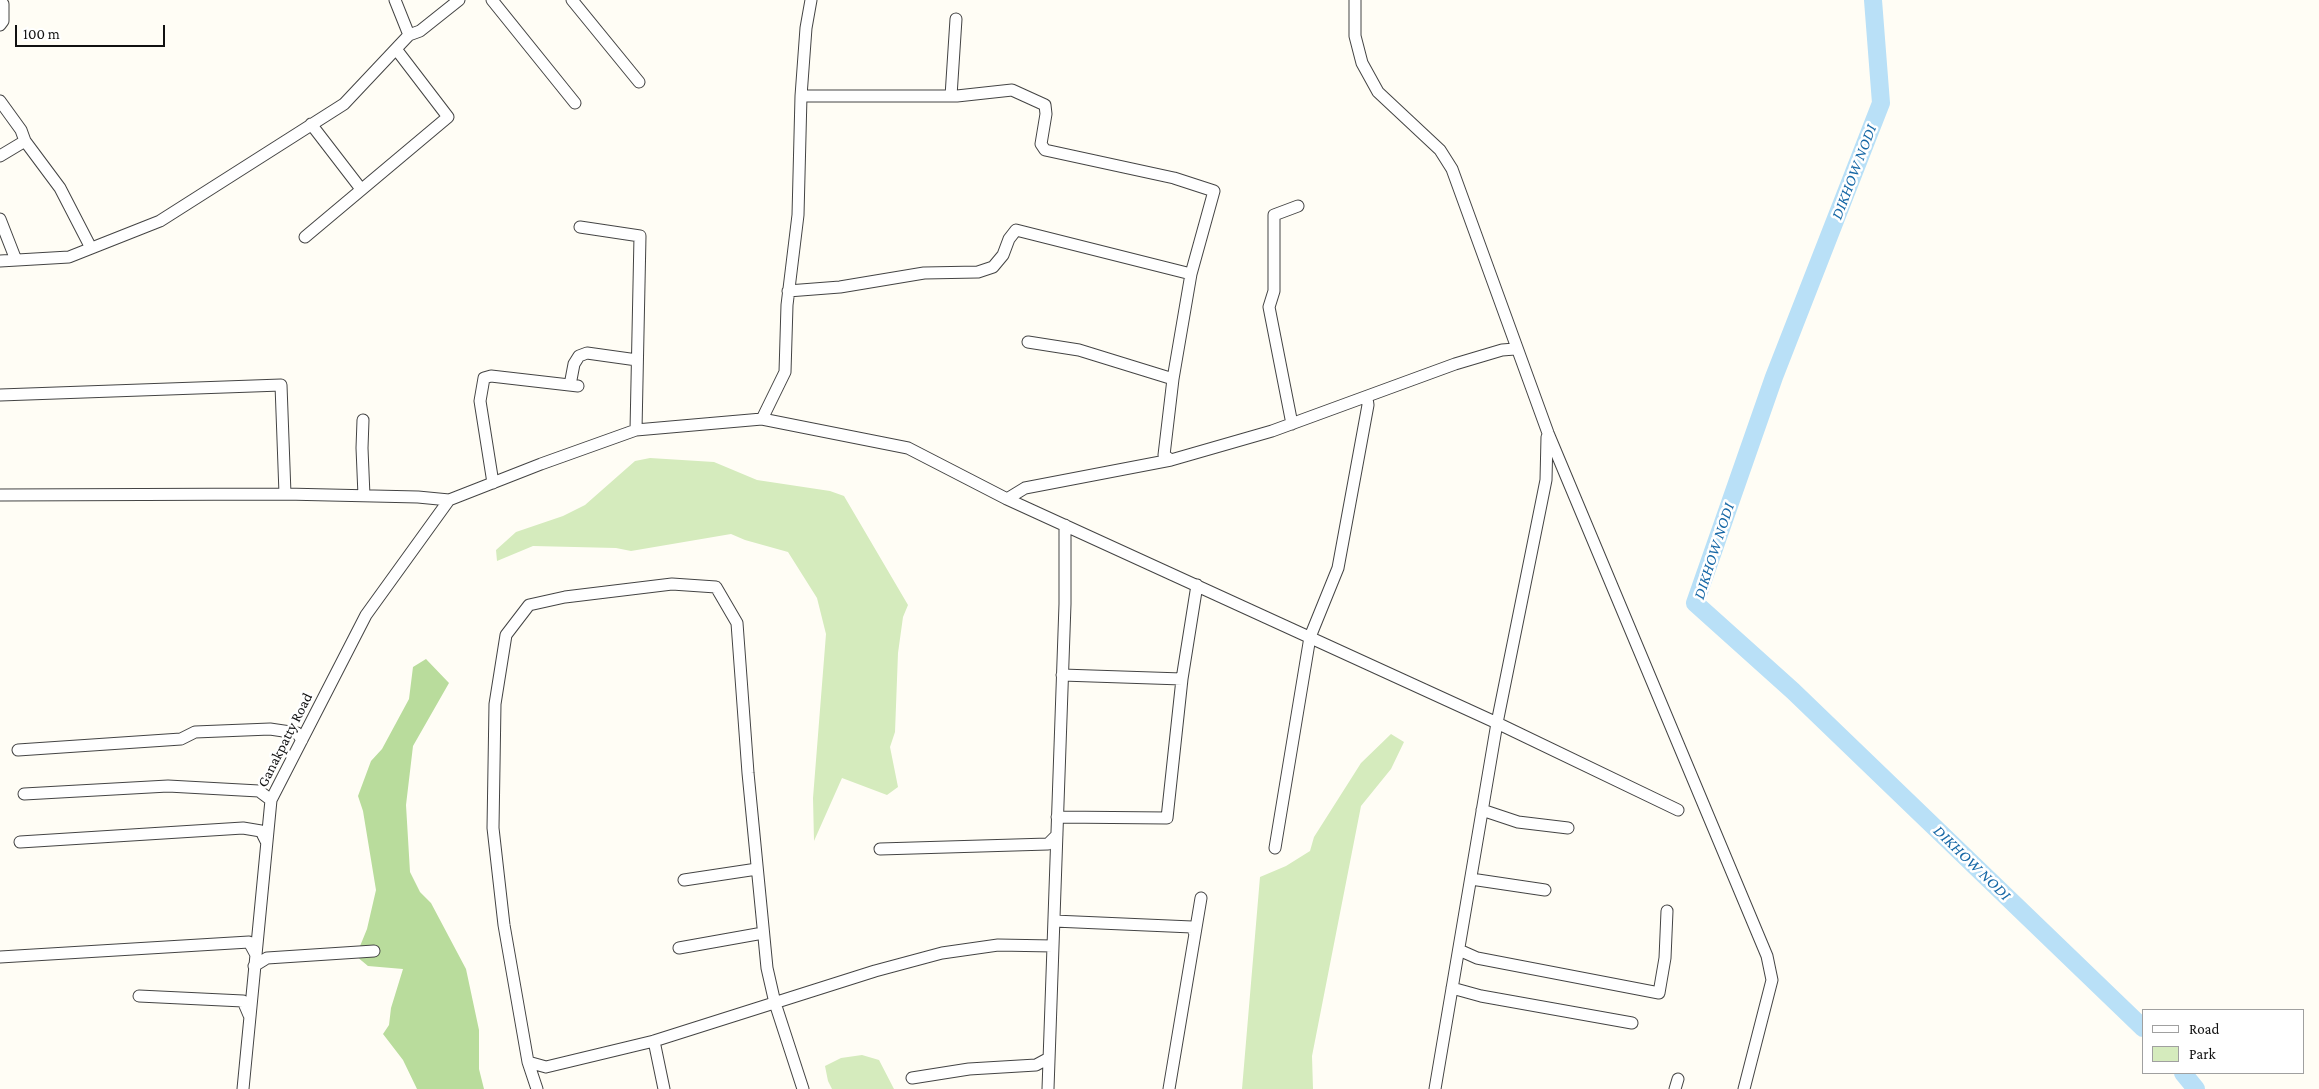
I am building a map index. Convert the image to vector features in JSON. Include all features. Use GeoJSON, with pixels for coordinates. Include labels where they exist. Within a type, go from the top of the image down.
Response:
{"type":"FeatureCollection","features":[{"type":"Feature","properties":{"kind":"street"},"geometry":{"type":"LineString","coordinates":[[0,0],[3,4],[3,21],[0,25]]}},
{"type":"Feature","properties":{"kind":"street"},"geometry":{"type":"LineString","coordinates":[[395,0],[410,35]]}},
{"type":"Feature","properties":{"kind":"street"},"geometry":{"type":"LineString","coordinates":[[0,261],[69,257],[160,221],[344,104],[410,35],[420,31],[459,0]]}},
{"type":"Feature","properties":{"kind":"street"},"geometry":{"type":"LineString","coordinates":[[492,0],[575,103]]}},
{"type":"Feature","properties":{"kind":"street"},"geometry":{"type":"LineString","coordinates":[[572,0],[639,82]]}},
{"type":"Feature","properties":{"kind":"street"},"geometry":{"type":"LineString","coordinates":[[762,419],[784,372],[788,291],[798,215],[801,96],[806,28],[811,0]]}},
{"type":"Feature","properties":{"kind":"street"},"geometry":{"type":"LineString","coordinates":[[1355,0],[1355,36],[1362,63],[1378,92],[1440,150],[1452,169],[1515,349],[1548,433],[1767,956],[1772,980],[1744,1089]]}},
{"type":"Feature","properties":{"kind":"street"},"geometry":{"type":"LineString","coordinates":[[951,96],[956,19]]}},
{"type":"Feature","properties":{"kind":"street"},"geometry":{"type":"LineString","coordinates":[[305,237],[448,117],[396,49]]}},
{"type":"Feature","properties":{"kind":"street"},"geometry":{"type":"LineString","coordinates":[[801,96],[951,96],[1004,89],[1025,95],[1045,105],[1046,114],[1041,140],[1045,150],[1174,178],[1214,191],[1191,274],[1172,379],[1164,456],[1171,460]]}},
{"type":"Feature","properties":{"kind":"street"},"geometry":{"type":"LineString","coordinates":[[0,101],[21,130],[25,141],[60,188],[91,248]]}},
{"type":"Feature","properties":{"kind":"street"},"geometry":{"type":"LineString","coordinates":[[311,124],[361,189]]}},
{"type":"Feature","properties":{"kind":"street"},"geometry":{"type":"LineString","coordinates":[[0,156],[25,141]]}},
{"type":"Feature","properties":{"kind":"street"},"geometry":{"type":"LineString","coordinates":[[1292,424],[1269,306],[1274,291],[1274,215],[1298,206]]}},
{"type":"Feature","properties":{"kind":"street"},"geometry":{"type":"LineString","coordinates":[[0,219],[16,260]]}},
{"type":"Feature","properties":{"kind":"street"},"geometry":{"type":"LineString","coordinates":[[580,227],[640,236],[636,430]]}},
{"type":"Feature","properties":{"kind":"street"},"geometry":{"type":"LineString","coordinates":[[788,291],[840,287],[924,273],[978,272],[993,267],[1004,255],[1009,239],[1016,230],[1191,274]]}},
{"type":"Feature","properties":{"kind":"street"},"geometry":{"type":"LineString","coordinates":[[1028,342],[1079,350],[1172,379]]}},
{"type":"Feature","properties":{"kind":"street"},"geometry":{"type":"LineString","coordinates":[[1007,499],[1025,488],[1171,460],[1292,424],[1455,364],[1502,350],[1515,349]]}},
{"type":"Feature","properties":{"kind":"street"},"geometry":{"type":"LineString","coordinates":[[493,483],[480,401],[484,378],[491,376],[574,386],[574,364],[579,356],[587,353],[637,360]]}},
{"type":"Feature","properties":{"kind":"street"},"geometry":{"type":"LineString","coordinates":[[0,395],[281,385],[285,494]]}},
{"type":"Feature","properties":{"kind":"street"},"geometry":{"type":"LineString","coordinates":[[1275,848],[1310,637],[1338,568],[1368,405],[1366,398]]}},
{"type":"Feature","properties":{"kind":"street"},"geometry":{"type":"LineString","coordinates":[[0,495],[285,494],[418,497],[449,500],[636,430],[762,419],[908,448],[1007,499],[1497,723],[1678,810]]}},
{"type":"Feature","properties":{"kind":"street"},"geometry":{"type":"LineString","coordinates":[[363,420],[364,496]]}},
{"type":"Feature","properties":{"kind":"street"},"geometry":{"type":"LineString","coordinates":[[1435,1089],[1497,723],[1546,480],[1548,433]]}},
{"type":"Feature","properties":{"kind":"street","name":"Ganakpatty Road"},"geometry":{"type":"LineString","coordinates":[[243,1089],[271,800],[366,615],[449,500]]}},
{"type":"Feature","properties":{"kind":"street"},"geometry":{"type":"LineString","coordinates":[[1048,1089],[1058,817],[1065,525]]}},
{"type":"Feature","properties":{"kind":"street"},"geometry":{"type":"LineString","coordinates":[[537,1089],[528,1062],[504,925],[493,828],[494,704],[506,635],[529,605],[565,597],[672,584],[716,587],[737,622],[767,968],[774,1002],[803,1089]]}},
{"type":"Feature","properties":{"kind":"street"},"geometry":{"type":"LineString","coordinates":[[1058,817],[1167,818],[1182,680],[1197,585]]}},
{"type":"Feature","properties":{"kind":"street"},"geometry":{"type":"LineString","coordinates":[[1062,675],[1182,680]]}},
{"type":"Feature","properties":{"kind":"street"},"geometry":{"type":"LineString","coordinates":[[18,750],[181,739],[196,732],[270,729],[297,733],[302,740]]}},
{"type":"Feature","properties":{"kind":"street"},"geometry":{"type":"LineString","coordinates":[[24,794],[168,786],[259,791],[271,800]]}},
{"type":"Feature","properties":{"kind":"street"},"geometry":{"type":"LineString","coordinates":[[1482,810],[1518,822],[1568,828]]}},
{"type":"Feature","properties":{"kind":"street"},"geometry":{"type":"LineString","coordinates":[[20,842],[243,828],[262,831],[266,841]]}},
{"type":"Feature","properties":{"kind":"street"},"geometry":{"type":"LineString","coordinates":[[880,849],[1048,844],[1057,835]]}},
{"type":"Feature","properties":{"kind":"street"},"geometry":{"type":"LineString","coordinates":[[684,880],[757,869]]}},
{"type":"Feature","properties":{"kind":"street"},"geometry":{"type":"LineString","coordinates":[[1471,879],[1545,890]]}},
{"type":"Feature","properties":{"kind":"street"},"geometry":{"type":"LineString","coordinates":[[1169,1089],[1201,898]]}},
{"type":"Feature","properties":{"kind":"street"},"geometry":{"type":"LineString","coordinates":[[1459,950],[1477,958],[1659,993],[1665,958],[1667,911]]}},
{"type":"Feature","properties":{"kind":"street"},"geometry":{"type":"LineString","coordinates":[[1054,921],[1192,927],[1195,934]]}},
{"type":"Feature","properties":{"kind":"street"},"geometry":{"type":"LineString","coordinates":[[679,948],[763,933]]}},
{"type":"Feature","properties":{"kind":"street"},"geometry":{"type":"LineString","coordinates":[[0,957],[249,942],[255,953]]}},
{"type":"Feature","properties":{"kind":"street"},"geometry":{"type":"LineString","coordinates":[[528,1062],[546,1067],[654,1041],[774,1002],[942,952],[998,945],[1053,946]]}},
{"type":"Feature","properties":{"kind":"street"},"geometry":{"type":"LineString","coordinates":[[254,966],[267,958],[374,951]]}},
{"type":"Feature","properties":{"kind":"street"},"geometry":{"type":"LineString","coordinates":[[1452,988],[1481,996],[1632,1023]]}},
{"type":"Feature","properties":{"kind":"street"},"geometry":{"type":"LineString","coordinates":[[139,996],[243,1001],[250,1017]]}},
{"type":"Feature","properties":{"kind":"street"},"geometry":{"type":"LineString","coordinates":[[654,1041],[664,1089]]}},
{"type":"Feature","properties":{"kind":"street"},"geometry":{"type":"LineString","coordinates":[[912,1078],[969,1069],[1036,1064],[1049,1058]]}},
{"type":"Feature","properties":{"kind":"green space"},"geometry":{"type":"Polygon","coordinates":[[[650,458],[714,462],[757,480],[830,491],[844,496],[908,605],[903,617],[898,653],[895,732],[890,747],[898,787],[887,795],[842,778],[814,841],[813,798],[826,634],[817,598],[788,552],[745,540],[731,534],[631,551],[616,548],[533,546],[497,561],[496,550],[516,532],[563,516],[585,505],[635,461],[650,458]]]}},
{"type":"Feature","properties":{"kind":"green space"},"geometry":{"type":"Polygon","coordinates":[[[426,659],[449,683],[413,746],[406,805],[410,872],[420,892],[431,903],[466,969],[479,1030],[479,1069],[484,1089],[417,1089],[403,1060],[383,1034],[389,1025],[391,1008],[403,969],[368,966],[356,956],[367,929],[376,890],[363,811],[358,796],[371,761],[382,749],[409,699],[413,667],[426,659]]]}},
{"type":"Feature","properties":{"kind":"green space"},"geometry":{"type":"Polygon","coordinates":[[[1391,734],[1404,742],[1391,769],[1361,806],[1312,1056],[1313,1089],[1242,1089],[1260,877],[1286,866],[1310,851],[1314,837],[1361,763],[1391,734]]]}},
{"type":"Feature","properties":{"kind":"green space"},"geometry":{"type":"Polygon","coordinates":[[[862,1055],[879,1060],[894,1089],[832,1089],[825,1066],[841,1058],[862,1055]]]}},
{"type":"Feature","properties":{"kind":"waterway","name":"DIKHOW NODI"},"geometry":{"type":"LineString","coordinates":[[1873,0],[1881,103],[1774,377],[1695,603],[1793,691],[2142,1027]]}},
{"type":"Feature","properties":{"kind":"waterway","name":"DIKHOW NODI"},"geometry":{"type":"LineString","coordinates":[[2184,1074],[2196,1089]]}}]}
